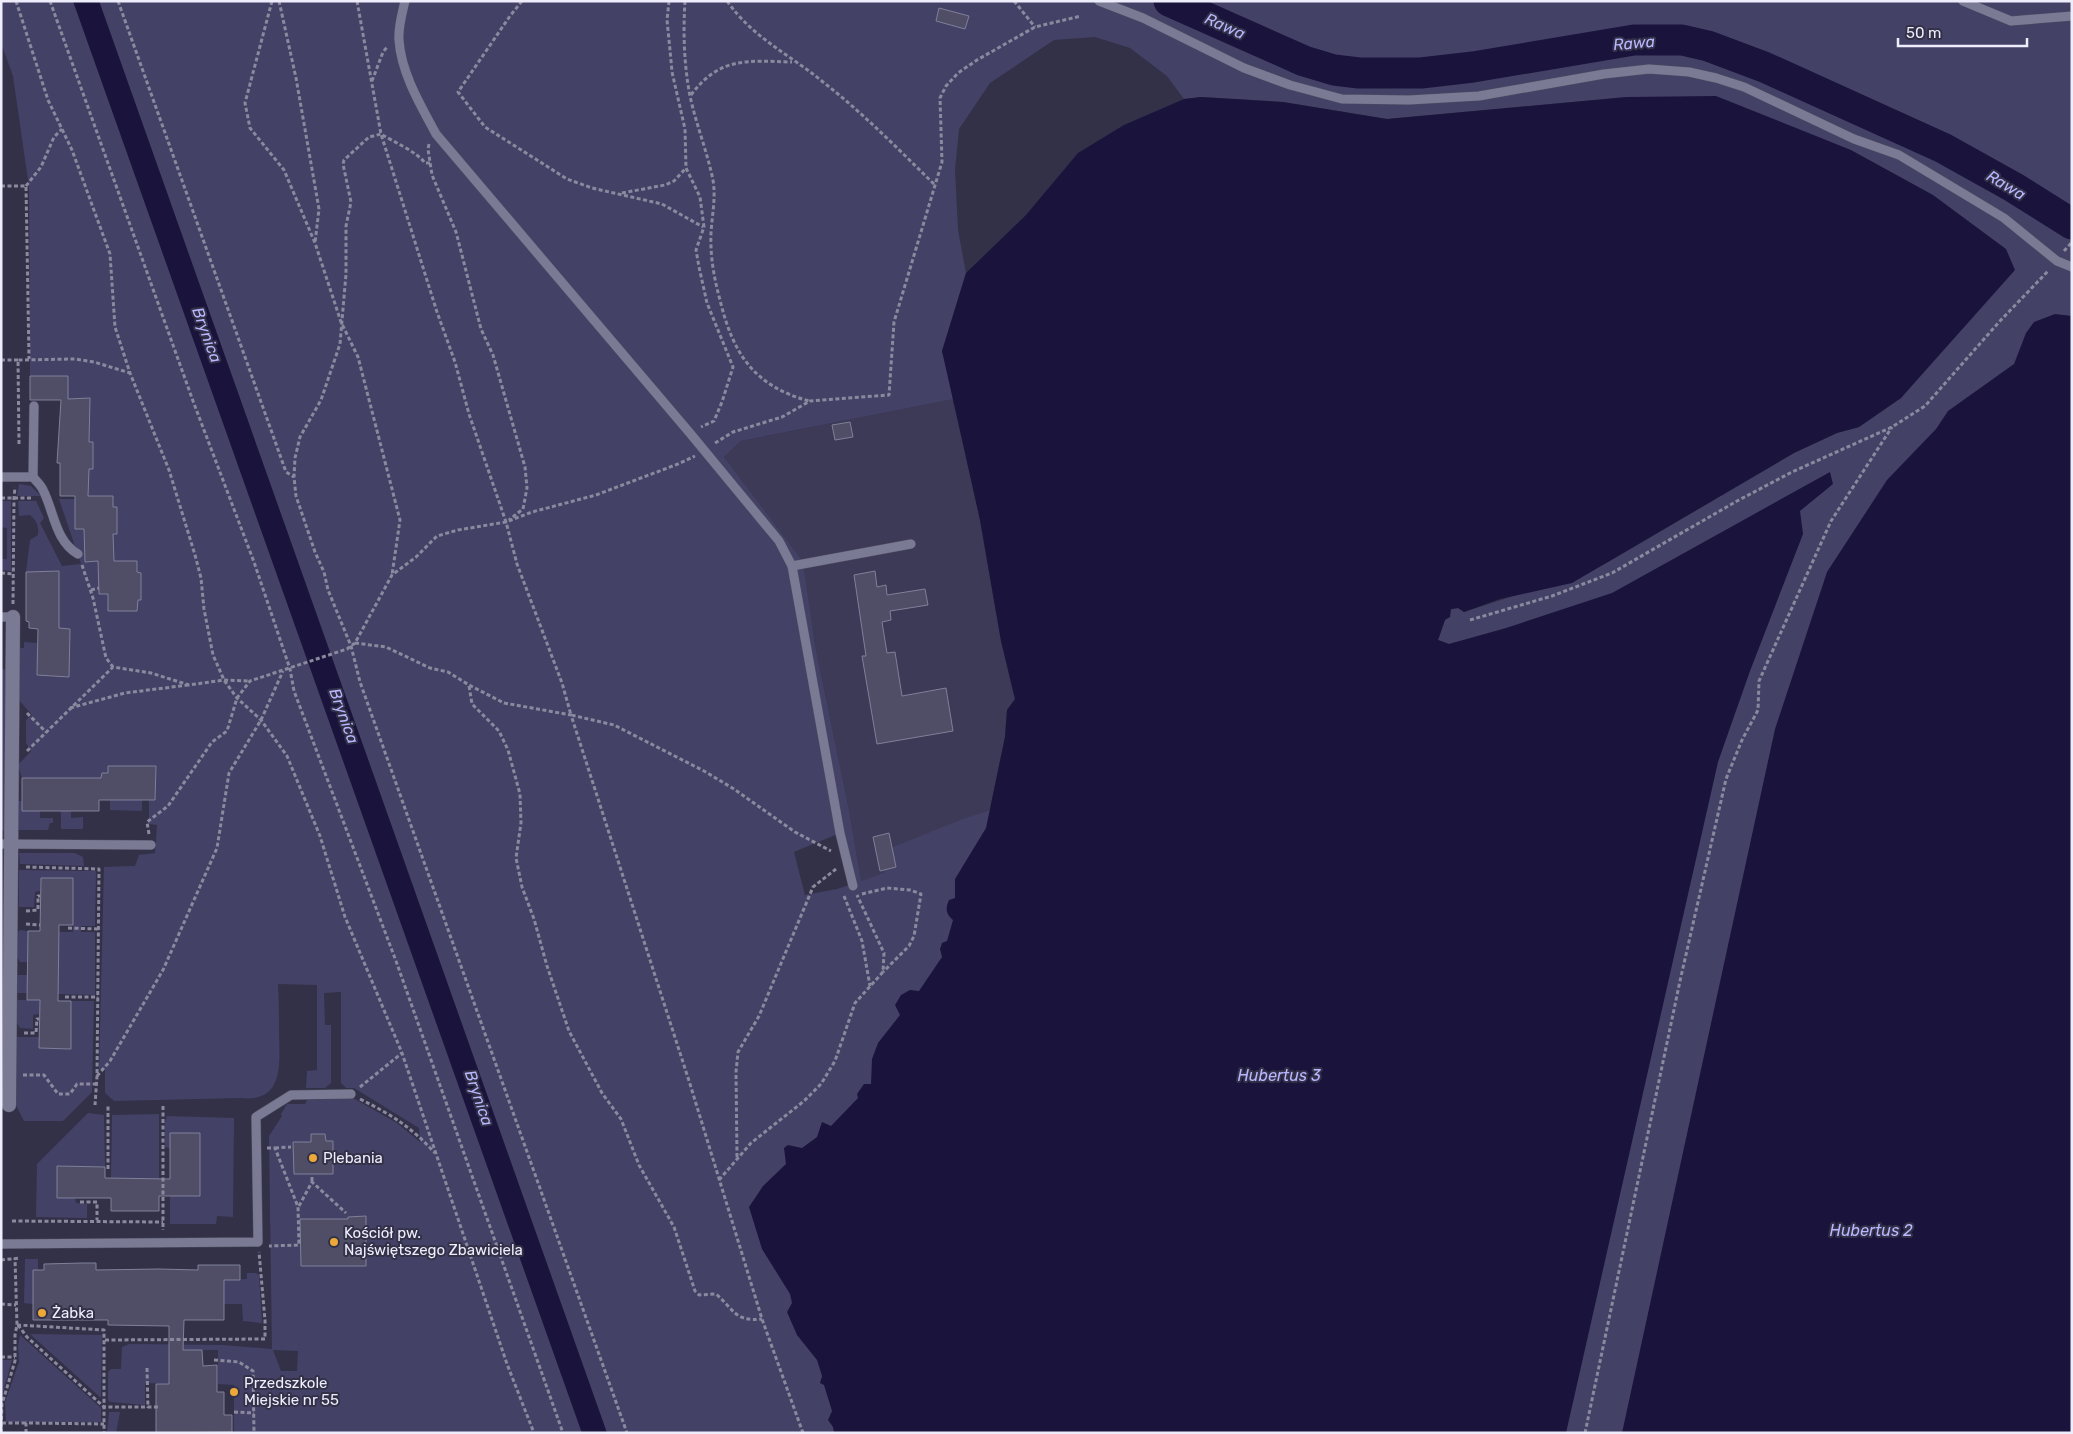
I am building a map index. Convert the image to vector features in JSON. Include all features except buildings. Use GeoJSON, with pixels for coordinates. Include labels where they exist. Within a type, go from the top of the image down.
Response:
{"type":"FeatureCollection","features":[{"type":"Feature","properties":{"kind":"street"},"geometry":{"type":"LineString","coordinates":[[7,617],[6,844],[11,867],[11,1076],[9,1105]]}},
{"type":"Feature","properties":{"kind":"lane"},"geometry":{"type":"LineString","coordinates":[[405,1],[400,22],[399,39],[406,70],[420,105],[436,134],[704,451],[778,541],[792,566],[852,886]]}},
{"type":"Feature","properties":{"kind":"lane"},"geometry":{"type":"LineString","coordinates":[[1100,1],[1143,18],[1244,68],[1290,86],[1342,99],[1409,100],[1479,96],[1604,74],[1649,69],[1688,72],[1716,78],[1744,88],[1854,139],[1899,155],[2004,218],[2057,261],[2072,267]]}},
{"type":"Feature","properties":{"kind":"lane"},"geometry":{"type":"LineString","coordinates":[[1963,1],[2011,21],[2072,16]]}},
{"type":"Feature","properties":{"kind":"lane"},"geometry":{"type":"LineString","coordinates":[[34,406],[33,477],[43,489],[61,538],[68,547],[78,554]]}},
{"type":"Feature","properties":{"kind":"lane"},"geometry":{"type":"LineString","coordinates":[[1,477],[33,477]]}},
{"type":"Feature","properties":{"kind":"lane"},"geometry":{"type":"LineString","coordinates":[[792,566],[911,544]]}},
{"type":"Feature","properties":{"kind":"lane"},"geometry":{"type":"LineString","coordinates":[[6,844],[151,845]]}},
{"type":"Feature","properties":{"kind":"lane"},"geometry":{"type":"LineString","coordinates":[[1,1244],[259,1243],[256,1117],[291,1094],[351,1094]]}},
{"type":"Feature","properties":{"kind":"path"},"geometry":{"type":"LineString","coordinates":[[16,1],[48,100],[72,150],[110,254],[115,327],[130,372],[169,470],[201,578],[204,608],[213,655],[224,680],[237,698],[261,720],[286,756],[320,836],[345,917],[402,1053],[507,1364],[534,1433]]}},
{"type":"Feature","properties":{"kind":"path"},"geometry":{"type":"LineString","coordinates":[[50,1],[190,392],[254,562],[290,669],[294,691],[396,961],[563,1433]]}},
{"type":"Feature","properties":{"kind":"path"},"geometry":{"type":"LineString","coordinates":[[118,1],[286,472],[294,477]]}},
{"type":"Feature","properties":{"kind":"path"},"geometry":{"type":"LineString","coordinates":[[70,708],[124,693],[205,684],[224,680],[250,681],[290,669],[349,647],[355,643],[392,575],[400,520],[358,357],[341,322],[315,243],[284,170],[250,128],[245,104],[272,1]]}},
{"type":"Feature","properties":{"kind":"path"},"geometry":{"type":"LineString","coordinates":[[279,1],[296,78],[318,209],[315,243]]}},
{"type":"Feature","properties":{"kind":"path"},"geometry":{"type":"LineString","coordinates":[[356,1],[372,82],[375,108],[382,134],[455,362],[469,414],[506,522],[517,564],[562,683],[762,1319],[803,1433]]}},
{"type":"Feature","properties":{"kind":"path"},"geometry":{"type":"LineString","coordinates":[[522,1],[458,92],[485,127],[567,179],[592,188],[662,204],[704,227]]}},
{"type":"Feature","properties":{"kind":"path"},"geometry":{"type":"LineString","coordinates":[[669,1],[667,20],[672,72],[686,129],[686,168],[700,197],[704,227],[696,250],[707,303],[733,367],[714,422],[688,432]]}},
{"type":"Feature","properties":{"kind":"path"},"geometry":{"type":"LineString","coordinates":[[685,1],[684,46],[690,96],[713,182],[715,208],[711,232],[712,270],[733,343],[745,361],[775,388],[792,396],[810,401],[889,395],[894,322],[942,162],[940,98],[946,86],[958,73],[1035,28],[1082,16]]}},
{"type":"Feature","properties":{"kind":"path"},"geometry":{"type":"LineString","coordinates":[[727,1],[738,16],[762,40],[822,80],[935,185]]}},
{"type":"Feature","properties":{"kind":"path"},"geometry":{"type":"LineString","coordinates":[[1014,1],[1035,28]]}},
{"type":"Feature","properties":{"kind":"path"},"geometry":{"type":"LineString","coordinates":[[372,82],[383,52],[394,40],[399,39]]}},
{"type":"Feature","properties":{"kind":"path"},"geometry":{"type":"LineString","coordinates":[[690,96],[710,74],[726,66],[740,62],[794,62]]}},
{"type":"Feature","properties":{"kind":"path"},"geometry":{"type":"LineString","coordinates":[[29,359],[26,186],[41,167],[54,137],[62,129]]}},
{"type":"Feature","properties":{"kind":"path"},"geometry":{"type":"LineString","coordinates":[[430,163],[425,162],[419,155],[382,134],[369,137],[347,156],[343,164],[352,202],[346,226],[346,274],[340,344],[321,400],[300,438],[295,458],[296,496],[627,1433]]}},
{"type":"Feature","properties":{"kind":"path"},"geometry":{"type":"LineString","coordinates":[[436,134],[430,139],[428,149],[432,175],[456,232],[481,330],[493,354],[525,467],[527,488],[523,509],[506,522]]}},
{"type":"Feature","properties":{"kind":"path"},"geometry":{"type":"LineString","coordinates":[[619,193],[666,185],[674,181],[686,168]]}},
{"type":"Feature","properties":{"kind":"path"},"geometry":{"type":"LineString","coordinates":[[1,186],[26,186]]}},
{"type":"Feature","properties":{"kind":"path"},"geometry":{"type":"LineString","coordinates":[[1470,620],[1552,596],[1612,573],[1737,501],[1792,472],[1892,426],[1925,406],[1999,322],[2057,261]]}},
{"type":"Feature","properties":{"kind":"path"},"geometry":{"type":"LineString","coordinates":[[1,360],[18,360]]}},
{"type":"Feature","properties":{"kind":"path"},"geometry":{"type":"LineString","coordinates":[[75,360],[94,362],[130,372]]}},
{"type":"Feature","properties":{"kind":"path"},"geometry":{"type":"LineString","coordinates":[[712,445],[733,432],[782,417],[810,401]]}},
{"type":"Feature","properties":{"kind":"path"},"geometry":{"type":"LineString","coordinates":[[1585,1433],[1680,981],[1726,779],[1742,740],[1758,710],[1759,681],[1831,521],[1892,426]]}},
{"type":"Feature","properties":{"kind":"path"},"geometry":{"type":"LineString","coordinates":[[392,575],[416,557],[437,536],[458,530],[506,522],[532,512],[596,495],[678,464],[704,451]]}},
{"type":"Feature","properties":{"kind":"path"},"geometry":{"type":"LineString","coordinates":[[1,498],[46,499]]}},
{"type":"Feature","properties":{"kind":"path"},"geometry":{"type":"LineString","coordinates":[[78,554],[91,590],[106,658],[113,667],[151,673],[189,685]]}},
{"type":"Feature","properties":{"kind":"path"},"geometry":{"type":"LineString","coordinates":[[1,574],[14,574]]}},
{"type":"Feature","properties":{"kind":"path"},"geometry":{"type":"LineString","coordinates":[[91,590],[99,588]]}},
{"type":"Feature","properties":{"kind":"path"},"geometry":{"type":"LineString","coordinates":[[355,643],[386,647],[430,668],[448,672],[504,703],[614,725],[704,771],[734,789],[795,832],[846,861],[813,887],[759,1016],[738,1052],[736,1072],[737,1158]]}},
{"type":"Feature","properties":{"kind":"path"},"geometry":{"type":"LineString","coordinates":[[31,747],[113,667]]}},
{"type":"Feature","properties":{"kind":"path"},"geometry":{"type":"LineString","coordinates":[[97,1076],[110,1062],[163,970],[218,848],[229,773],[261,720],[284,670]]}},
{"type":"Feature","properties":{"kind":"path"},"geometry":{"type":"LineString","coordinates":[[151,845],[147,822],[168,806],[212,742],[227,731],[237,698],[250,681]]}},
{"type":"Feature","properties":{"kind":"path"},"geometry":{"type":"LineString","coordinates":[[469,685],[472,704],[499,731],[508,750],[520,794],[520,823],[516,858],[522,887],[534,918],[547,966],[569,1031],[602,1093],[622,1119],[639,1165],[674,1227],[698,1295],[716,1294],[735,1314],[747,1321],[762,1319]]}},
{"type":"Feature","properties":{"kind":"path"},"geometry":{"type":"LineString","coordinates":[[31,717],[46,732]]}},
{"type":"Feature","properties":{"kind":"path"},"geometry":{"type":"LineString","coordinates":[[11,867],[98,869],[97,1084],[95,1105]]}},
{"type":"Feature","properties":{"kind":"path"},"geometry":{"type":"LineString","coordinates":[[841,887],[862,941],[870,986]]}},
{"type":"Feature","properties":{"kind":"path"},"geometry":{"type":"LineString","coordinates":[[719,1180],[751,1143],[804,1101],[821,1084],[835,1061],[855,1002],[908,946],[914,936],[922,894],[910,890],[887,888],[856,894],[884,953],[883,972]]}},
{"type":"Feature","properties":{"kind":"path"},"geometry":{"type":"LineString","coordinates":[[26,920],[26,910],[38,910],[38,896],[40,896]]}},
{"type":"Feature","properties":{"kind":"path"},"geometry":{"type":"LineString","coordinates":[[68,928],[98,929]]}},
{"type":"Feature","properties":{"kind":"path"},"geometry":{"type":"LineString","coordinates":[[65,997],[98,997]]}},
{"type":"Feature","properties":{"kind":"path"},"geometry":{"type":"LineString","coordinates":[[36,1033],[36,1019],[40,1019]]}},
{"type":"Feature","properties":{"kind":"path"},"geometry":{"type":"LineString","coordinates":[[402,1053],[351,1094],[394,1116],[424,1141],[436,1155]]}},
{"type":"Feature","properties":{"kind":"path"},"geometry":{"type":"LineString","coordinates":[[11,1076],[44,1075],[58,1094],[70,1094],[77,1084],[97,1084]]}},
{"type":"Feature","properties":{"kind":"path"},"geometry":{"type":"LineString","coordinates":[[108,1105],[108,1168]]}},
{"type":"Feature","properties":{"kind":"path"},"geometry":{"type":"LineString","coordinates":[[163,1106],[163,1243]]}},
{"type":"Feature","properties":{"kind":"path"},"geometry":{"type":"LineString","coordinates":[[256,1150],[291,1147]]}},
{"type":"Feature","properties":{"kind":"path"},"geometry":{"type":"LineString","coordinates":[[105,1340],[265,1339],[259,1243],[299,1245],[298,1207],[275,1148]]}},
{"type":"Feature","properties":{"kind":"path"},"geometry":{"type":"LineString","coordinates":[[298,1207],[312,1182],[312,1177]]}},
{"type":"Feature","properties":{"kind":"path"},"geometry":{"type":"LineString","coordinates":[[312,1182],[346,1213]]}},
{"type":"Feature","properties":{"kind":"path"},"geometry":{"type":"LineString","coordinates":[[80,1202],[97,1202],[97,1220]]}},
{"type":"Feature","properties":{"kind":"path"},"geometry":{"type":"LineString","coordinates":[[12,1221],[97,1220],[163,1222]]}},
{"type":"Feature","properties":{"kind":"path"},"geometry":{"type":"LineString","coordinates":[[1,1433],[2,1404],[15,1357],[14,1335],[17,1325],[13,1244]]}},
{"type":"Feature","properties":{"kind":"path"},"geometry":{"type":"LineString","coordinates":[[1,1260],[15,1260]]}},
{"type":"Feature","properties":{"kind":"path"},"geometry":{"type":"LineString","coordinates":[[1,1304],[16,1305]]}},
{"type":"Feature","properties":{"kind":"path"},"geometry":{"type":"LineString","coordinates":[[17,1325],[104,1330],[104,1433]]}},
{"type":"Feature","properties":{"kind":"path"},"geometry":{"type":"LineString","coordinates":[[17,1325],[27,1337],[104,1407],[159,1407]]}},
{"type":"Feature","properties":{"kind":"path"},"geometry":{"type":"LineString","coordinates":[[1,1357],[15,1357]]}},
{"type":"Feature","properties":{"kind":"path"},"geometry":{"type":"LineString","coordinates":[[214,1360],[240,1362],[253,1372],[254,1433]]}},
{"type":"Feature","properties":{"kind":"path"},"geometry":{"type":"LineString","coordinates":[[147,1368],[148,1408]]}},
{"type":"Feature","properties":{"kind":"path"},"geometry":{"type":"LineString","coordinates":[[234,1412],[254,1413]]}},
{"type":"Feature","properties":{"kind":"path"},"geometry":{"type":"LineString","coordinates":[[1,1423],[104,1424]]}},
{"type":"Feature","properties":{"kind":"path"},"geometry":{"type":"LineString","coordinates":[[26,1423],[26,1433]]}},
{"type":"Feature","properties":{"kind":"shaded area"},"geometry":{"type":"Polygon","coordinates":[[[1,1],[73,1],[582,1433],[234,1433],[234,1385],[218,1384],[218,1350],[169,1350],[169,1384],[145,1383],[145,1405],[110,1402],[108,1400],[108,1372],[111,1369],[121,1369],[122,1347],[129,1344],[222,1345],[272,1349],[269,1136],[282,1116],[281,1114],[287,1104],[305,1104],[307,1100],[353,1098],[397,1123],[420,1142],[419,1128],[354,1088],[346,1088],[341,1083],[341,992],[324,993],[325,1025],[331,1025],[331,1083],[325,1088],[306,1088],[307,1071],[317,1070],[317,985],[278,984],[278,1070],[272,1088],[264,1095],[254,1098],[114,1101],[105,1093],[105,1069],[99,1069],[104,867],[135,866],[139,855],[155,853],[157,825],[149,824],[149,800],[155,800],[156,766],[108,766],[108,773],[102,773],[101,778],[22,778],[18,765],[31,751],[26,743],[26,720],[32,715],[19,700],[19,648],[24,648],[24,642],[37,643],[37,675],[68,677],[70,629],[55,628],[59,571],[26,572],[30,540],[38,535],[38,529],[36,522],[30,515],[19,516],[18,501],[36,501],[44,518],[40,523],[62,566],[81,564],[59,499],[81,499],[89,469],[93,469],[92,442],[89,442],[90,399],[67,399],[68,376],[30,376],[29,187],[13,76],[1,43],[1,1]],[[273,1350],[281,1371],[297,1371],[298,1351],[273,1350]]]}},
{"type":"Feature","properties":{"kind":"shaded area"},"geometry":{"type":"Polygon","coordinates":[[[99,1],[1159,1],[1297,62],[1339,75],[1376,80],[1466,75],[1571,56],[1655,45],[1697,48],[1735,59],[1942,153],[2072,229],[2072,1433],[607,1433],[99,1]],[[1095,37],[1054,40],[990,83],[959,129],[955,170],[958,230],[966,273],[942,351],[954,399],[741,441],[724,457],[803,564],[815,645],[849,810],[861,881],[884,873],[886,850],[960,820],[1337,696],[1456,642],[1449,644],[1438,640],[1450,610],[1458,608],[1464,612],[1570,578],[1605,564],[1794,453],[1837,433],[1859,427],[1901,398],[1912,384],[1627,97],[1387,119],[1283,102],[1201,97],[1184,99],[1167,76],[1130,48],[1095,37]],[[840,833],[794,852],[805,895],[852,884],[840,833]]]}},
{"type":"Feature","properties":{"kind":"shaded area"},"geometry":{"type":"Polygon","coordinates":[[[1181,1],[2072,1],[2072,216],[2009,176],[1929,135],[1720,44],[1682,35],[1655,34],[1470,62],[1387,70],[1337,64],[1299,53],[1181,1]]]}},
{"type":"Feature","properties":{"kind":"shaded area"},"geometry":{"type":"Polygon","coordinates":[[[954,399],[980,520],[1001,641],[1015,700],[1007,710],[1005,737],[986,828],[862,889],[849,810],[815,645],[802,564],[724,457],[741,441],[954,399]]]}},
{"type":"Feature","properties":{"kind":"shaded area"},"geometry":{"type":"Polygon","coordinates":[[[19,484],[31,486],[41,496],[17,496],[19,484]]]}},
{"type":"Feature","properties":{"kind":"shaded area"},"geometry":{"type":"Polygon","coordinates":[[[1,501],[11,501],[11,571],[1,570],[1,559],[7,559],[7,528],[1,527],[1,501]]]}},
{"type":"Feature","properties":{"kind":"shaded area"},"geometry":{"type":"Polygon","coordinates":[[[1,668],[8,671],[4,830],[1,831],[1,668]]]}},
{"type":"Feature","properties":{"kind":"shaded area"},"geometry":{"type":"Polygon","coordinates":[[[110,800],[142,800],[142,811],[110,810],[110,800]]]}},
{"type":"Feature","properties":{"kind":"shaded area"},"geometry":{"type":"Polygon","coordinates":[[[18,801],[22,801],[40,811],[40,818],[53,818],[53,823],[50,823],[48,830],[17,830],[18,801]]]}},
{"type":"Feature","properties":{"kind":"shaded area"},"geometry":{"type":"Polygon","coordinates":[[[61,811],[71,811],[71,818],[83,817],[83,829],[61,829],[61,811]]]}},
{"type":"Feature","properties":{"kind":"shaded area"},"geometry":{"type":"Polygon","coordinates":[[[19,853],[75,853],[83,857],[84,866],[20,864],[19,853]]]}},
{"type":"Feature","properties":{"kind":"shaded area"},"geometry":{"type":"Polygon","coordinates":[[[19,870],[96,871],[95,926],[81,926],[81,932],[95,932],[95,995],[58,994],[59,932],[73,932],[73,878],[41,878],[40,891],[35,892],[34,907],[19,907],[19,870]]]}},
{"type":"Feature","properties":{"kind":"shaded area"},"geometry":{"type":"Polygon","coordinates":[[[20,930],[28,931],[28,962],[20,962],[17,957],[18,932],[20,930]]]}},
{"type":"Feature","properties":{"kind":"shaded area"},"geometry":{"type":"Polygon","coordinates":[[[17,975],[28,975],[27,993],[17,993],[17,975]]]}},
{"type":"Feature","properties":{"kind":"shaded area"},"geometry":{"type":"Polygon","coordinates":[[[17,1000],[40,1000],[39,1014],[33,1015],[33,1029],[20,1028],[17,1023],[17,1000]]]}},
{"type":"Feature","properties":{"kind":"shaded area"},"geometry":{"type":"Polygon","coordinates":[[[71,1001],[94,1001],[92,1092],[63,1121],[24,1121],[16,1105],[17,1037],[39,1037],[39,1048],[70,1049],[71,1001]]]}},
{"type":"Feature","properties":{"kind":"shaded area"},"geometry":{"type":"Polygon","coordinates":[[[88,1113],[104,1115],[105,1167],[58,1166],[76,1203],[87,1204],[87,1218],[36,1217],[37,1164],[88,1113]]]}},
{"type":"Feature","properties":{"kind":"shaded area"},"geometry":{"type":"Polygon","coordinates":[[[159,1114],[159,1179],[111,1178],[112,1115],[159,1114]]]}},
{"type":"Feature","properties":{"kind":"shaded area"},"geometry":{"type":"Polygon","coordinates":[[[167,1116],[234,1118],[233,1217],[217,1216],[216,1224],[170,1224],[170,1196],[200,1195],[200,1133],[170,1133],[170,1148],[165,1147],[165,1123],[167,1116]]]}},
{"type":"Feature","properties":{"kind":"shaded area"},"geometry":{"type":"Polygon","coordinates":[[[25,1259],[38,1259],[38,1270],[33,1270],[33,1304],[24,1303],[25,1259]]]}},
{"type":"Feature","properties":{"kind":"shaded area"},"geometry":{"type":"Polygon","coordinates":[[[247,1273],[259,1275],[262,1323],[243,1321],[242,1304],[224,1304],[224,1280],[247,1279],[247,1273]]]}},
{"type":"Feature","properties":{"kind":"shaded area"},"geometry":{"type":"Polygon","coordinates":[[[30,1334],[102,1335],[101,1398],[30,1334]]]}},
{"type":"Feature","properties":{"kind":"shaded area"},"geometry":{"type":"Polygon","coordinates":[[[20,1335],[101,1408],[101,1422],[6,1422],[5,1402],[19,1362],[18,1346],[20,1335]]]}},
{"type":"Feature","properties":{"kind":"shaded area"},"geometry":{"type":"Polygon","coordinates":[[[1,1360],[12,1360],[1,1400],[1,1360]]]}},
{"type":"Feature","properties":{"kind":"shaded area"},"geometry":{"type":"Polygon","coordinates":[[[109,1412],[120,1412],[116,1433],[107,1433],[109,1412]]]}},
{"type":"Feature","properties":{"kind":"water","name":"Brynica"},"geometry":{"type":"Polygon","coordinates":[[[73,1],[99,1],[607,1433],[582,1433],[73,1]]]}},
{"type":"Feature","properties":{"kind":"water","name":"Hubertus 3"},"geometry":{"type":"Polygon","coordinates":[[[1716,96],[1851,150],[1933,195],[2006,249],[2015,270],[1901,398],[1859,427],[1837,433],[1794,453],[1572,583],[1500,599],[1464,612],[1458,608],[1451,609],[1450,617],[1445,620],[1438,640],[1449,644],[1506,628],[1612,593],[1830,472],[1833,484],[1800,511],[1803,534],[1750,671],[1718,762],[1566,1433],[834,1433],[833,1427],[828,1420],[832,1411],[824,1385],[820,1383],[822,1376],[817,1360],[797,1335],[787,1312],[792,1303],[790,1294],[762,1249],[749,1207],[763,1186],[786,1164],[784,1148],[788,1145],[802,1148],[817,1137],[822,1122],[831,1126],[858,1098],[857,1094],[864,1084],[871,1084],[872,1059],[878,1043],[900,1015],[895,1005],[901,995],[910,990],[919,991],[942,957],[940,949],[942,943],[947,941],[953,920],[949,916],[947,906],[949,900],[955,898],[955,879],[986,828],[1005,737],[1007,710],[1015,699],[1001,641],[980,520],[942,351],[966,273],[1026,215],[1078,153],[1124,125],[1184,99],[1201,97],[1283,102],[1387,119],[1627,97],[1716,96]]]}},
{"type":"Feature","properties":{"kind":"water","name":"Hubertus 2"},"geometry":{"type":"Polygon","coordinates":[[[2055,314],[2072,316],[2072,1433],[1622,1433],[1775,729],[1827,572],[1887,480],[1936,429],[1948,411],[2014,364],[2026,333],[2034,322],[2055,314]]]}},
{"type":"Feature","properties":{"kind":"waterway","name":"Rawa"},"geometry":{"type":"LineString","coordinates":[[1169,1],[1304,61],[1334,70],[1359,73],[1421,73],[1473,67],[1634,40],[1682,40],[1708,46],[1764,67],[1943,148],[2013,187],[2072,224]]}},
{"type":"Feature","properties":{"kind":"place","name":"Plebania"},"geometry":{"type":"Point","coordinates":[313,1158]}},
{"type":"Feature","properties":{"kind":"place","name":"Kościół pw. Najświętszego Zbawiciela"},"geometry":{"type":"Point","coordinates":[334,1242]}},
{"type":"Feature","properties":{"kind":"place","name":"Żabka"},"geometry":{"type":"Point","coordinates":[42,1313]}},
{"type":"Feature","properties":{"kind":"place","name":"Przedszkole Miejskie nr 55"},"geometry":{"type":"Point","coordinates":[234,1392]}}]}
